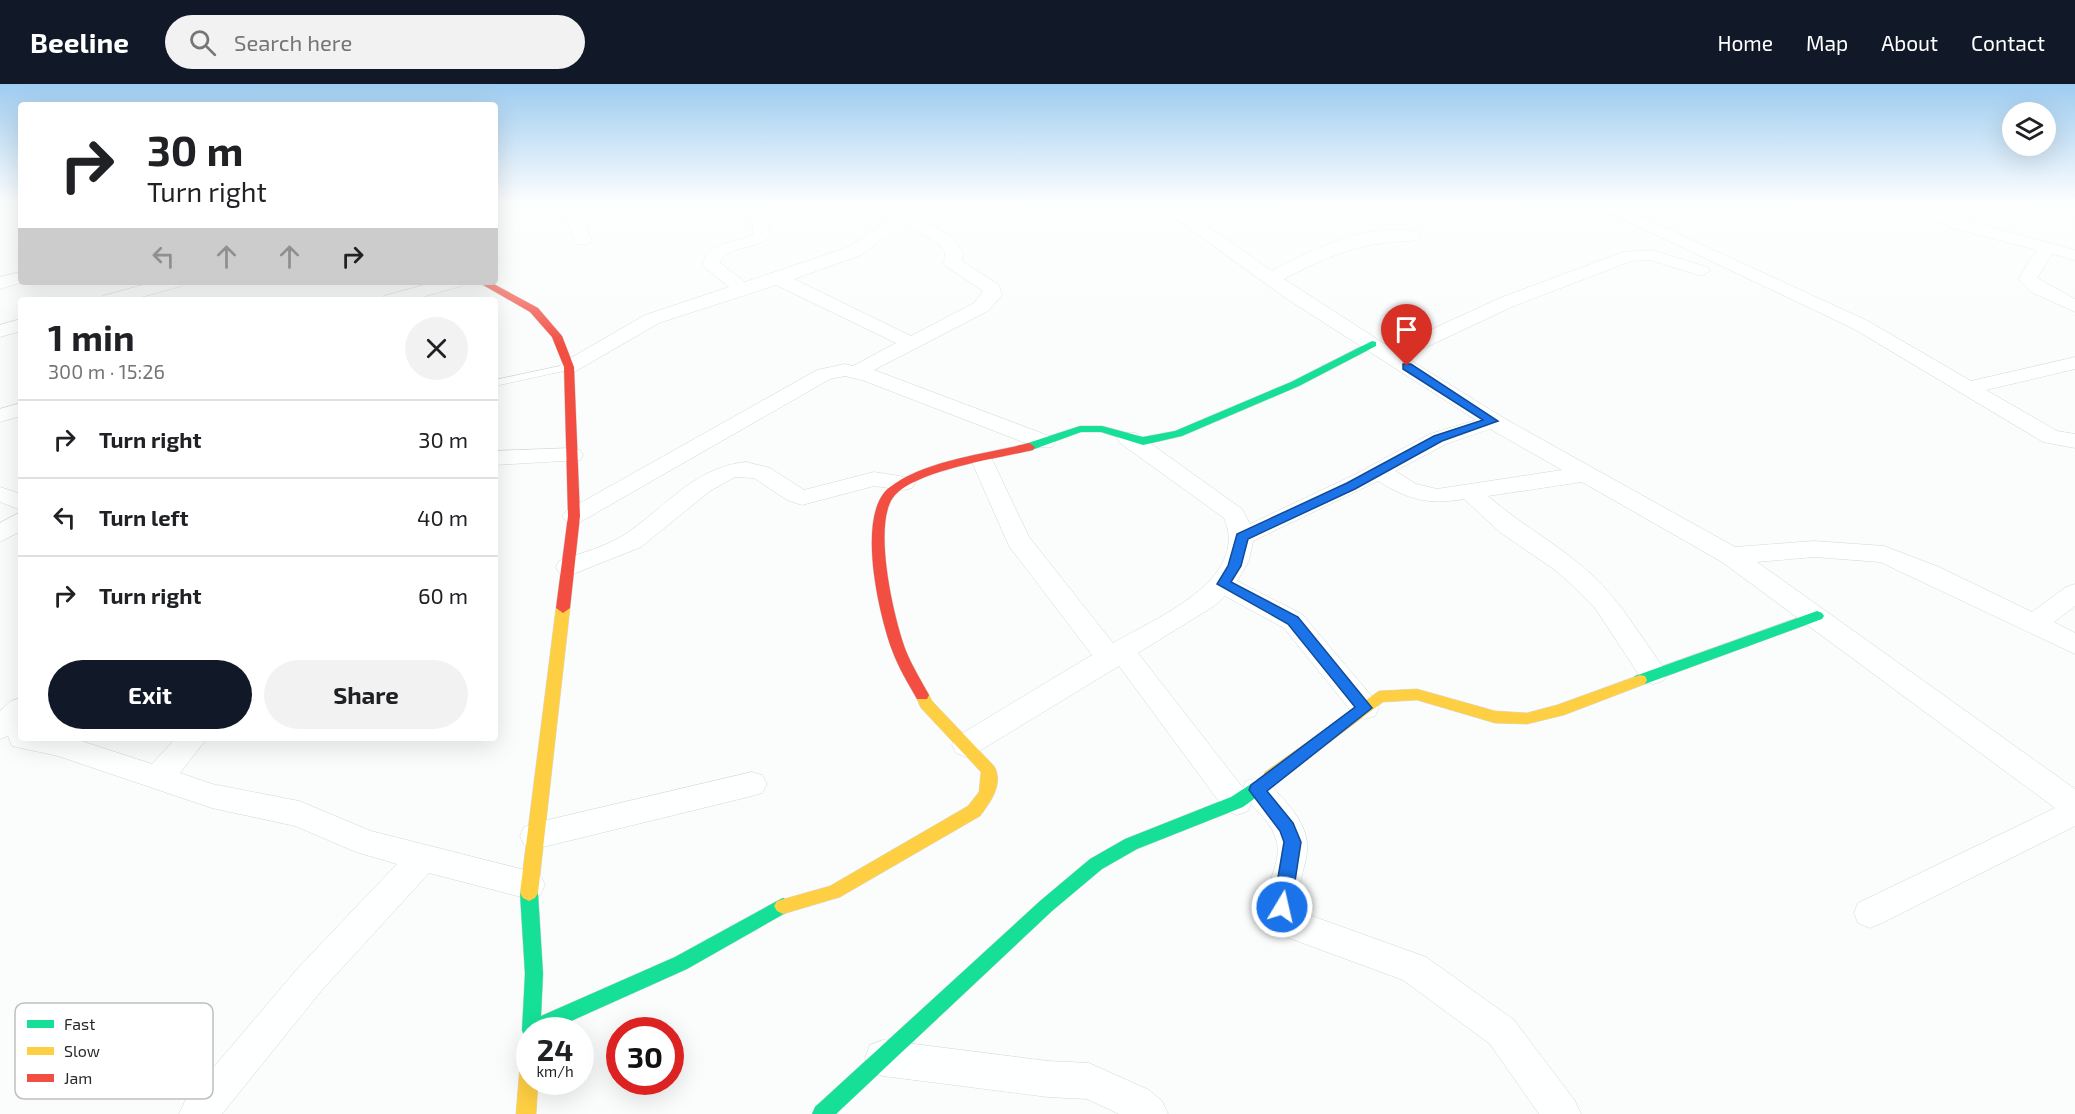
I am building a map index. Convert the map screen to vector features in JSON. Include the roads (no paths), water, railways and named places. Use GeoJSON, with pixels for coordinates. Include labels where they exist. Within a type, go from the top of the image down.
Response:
{"type":"FeatureCollection","features":[{"type":"Feature","properties":{"kind":"street"},"geometry":{"type":"LineString","coordinates":[[722,249],[711,258],[711,265],[743,290]]}},
{"type":"Feature","properties":{"kind":"street"},"geometry":{"type":"LineString","coordinates":[[569,367],[652,319],[779,279],[858,249]]}},
{"type":"Feature","properties":{"kind":"street"},"geometry":{"type":"LineString","coordinates":[[856,372],[981,307],[993,295],[992,289],[953,263],[954,252],[952,249]]}},
{"type":"Feature","properties":{"kind":"street"},"geometry":{"type":"LineString","coordinates":[[1228,249],[1492,421],[1731,556],[1817,616],[2075,806]]}},
{"type":"Feature","properties":{"kind":"street"},"geometry":{"type":"LineString","coordinates":[[1271,279],[1332,249]]}},
{"type":"Feature","properties":{"kind":"street"},"geometry":{"type":"LineString","coordinates":[[1697,249],[1861,325],[1981,386],[2051,437],[2075,441]]}},
{"type":"Feature","properties":{"kind":"street"},"geometry":{"type":"LineString","coordinates":[[2047,249],[2075,255]]}},
{"type":"Feature","properties":{"kind":"street"},"geometry":{"type":"LineString","coordinates":[[2047,249],[2026,279],[2038,288],[2075,306]]}},
{"type":"Feature","properties":{"kind":"street"},"geometry":{"type":"LineString","coordinates":[[560,1017],[681,963],[776,908],[834,892],[974,811],[987,797],[993,784],[989,770],[926,704],[896,644],[881,570],[878,524],[882,506],[891,492],[904,483],[1044,442],[1080,429],[1090,428],[1128,438],[1156,440],[1178,434],[1381,350],[1629,256],[1652,255],[1701,271]]}},
{"type":"Feature","properties":{"kind":"street"},"geometry":{"type":"LineString","coordinates":[[0,282],[18,278]]}},
{"type":"Feature","properties":{"kind":"street"},"geometry":{"type":"LineString","coordinates":[[779,279],[911,343]]}},
{"type":"Feature","properties":{"kind":"street"},"geometry":{"type":"LineString","coordinates":[[121,297],[164,285]]}},
{"type":"Feature","properties":{"kind":"street"},"geometry":{"type":"LineString","coordinates":[[402,297],[444,285]]}},
{"type":"Feature","properties":{"kind":"street"},"geometry":{"type":"LineString","coordinates":[[488,285],[534,310],[557,336],[569,367],[574,516],[529,885],[534,974],[532,1017]]}},
{"type":"Feature","properties":{"kind":"street"},"geometry":{"type":"LineString","coordinates":[[0,331],[18,326]]}},
{"type":"Feature","properties":{"kind":"street"},"geometry":{"type":"LineString","coordinates":[[1981,386],[2075,363]]}},
{"type":"Feature","properties":{"kind":"street"},"geometry":{"type":"LineString","coordinates":[[574,516],[824,374],[845,370],[856,372],[1044,442]]}},
{"type":"Feature","properties":{"kind":"street"},"geometry":{"type":"LineString","coordinates":[[0,416],[18,410]]}},
{"type":"Feature","properties":{"kind":"street"},"geometry":{"type":"LineString","coordinates":[[1242,537],[1379,471],[1438,439],[1492,421]]}},
{"type":"Feature","properties":{"kind":"street"},"geometry":{"type":"LineString","coordinates":[[966,745],[1205,600],[1224,584],[1235,566],[1242,529],[1233,514],[1128,438]]}},
{"type":"Feature","properties":{"kind":"street"},"geometry":{"type":"LineString","coordinates":[[498,458],[572,455]]}},
{"type":"Feature","properties":{"kind":"street"},"geometry":{"type":"LineString","coordinates":[[982,460],[1018,540],[1116,655],[1171,710],[1182,731],[1247,796],[1287,828],[1292,842],[1282,907],[1289,919],[1301,927],[1414,968],[1502,1032],[1562,1114]]}},
{"type":"Feature","properties":{"kind":"street"},"geometry":{"type":"LineString","coordinates":[[568,567],[629,543],[698,488],[730,471],[744,468],[755,470],[793,495],[802,498],[874,479],[904,483]]}},
{"type":"Feature","properties":{"kind":"street"},"geometry":{"type":"LineString","coordinates":[[1379,471],[1409,490],[1421,495],[1437,496],[1585,474]]}},
{"type":"Feature","properties":{"kind":"street"},"geometry":{"type":"LineString","coordinates":[[1470,492],[1509,527],[1564,564],[1582,580],[1604,602],[1653,674]]}},
{"type":"Feature","properties":{"kind":"street"},"geometry":{"type":"LineString","coordinates":[[0,494],[18,501]]}},
{"type":"Feature","properties":{"kind":"street"},"geometry":{"type":"LineString","coordinates":[[0,534],[18,522]]}},
{"type":"Feature","properties":{"kind":"street"},"geometry":{"type":"LineString","coordinates":[[1731,556],[1814,549],[1841,549],[1884,554],[1930,573],[2075,644]]}},
{"type":"Feature","properties":{"kind":"street"},"geometry":{"type":"LineString","coordinates":[[1224,584],[1293,621],[1365,708]]}},
{"type":"Feature","properties":{"kind":"street"},"geometry":{"type":"LineString","coordinates":[[2034,624],[2075,593]]}},
{"type":"Feature","properties":{"kind":"street"},"geometry":{"type":"LineString","coordinates":[[822,1114],[1046,906],[1096,864],[1131,844],[1247,796],[1379,697],[1396,691],[1412,691],[1497,718],[1519,721],[1533,718],[1817,616]]}},
{"type":"Feature","properties":{"kind":"street"},"geometry":{"type":"LineString","coordinates":[[0,728],[18,712]]}},
{"type":"Feature","properties":{"kind":"street"},"geometry":{"type":"LineString","coordinates":[[0,734],[18,737]]}},
{"type":"Feature","properties":{"kind":"street"},"geometry":{"type":"LineString","coordinates":[[37,741],[58,745],[212,796],[299,814],[367,843],[529,885]]}},
{"type":"Feature","properties":{"kind":"street"},"geometry":{"type":"LineString","coordinates":[[158,778],[190,741]]}},
{"type":"Feature","properties":{"kind":"street"},"geometry":{"type":"LineString","coordinates":[[535,836],[752,784]]}},
{"type":"Feature","properties":{"kind":"street"},"geometry":{"type":"LineString","coordinates":[[1870,913],[2075,812]]}},
{"type":"Feature","properties":{"kind":"street"},"geometry":{"type":"LineString","coordinates":[[213,1096],[310,979],[424,857]]}},
{"type":"Feature","properties":{"kind":"street"},"geometry":{"type":"LineString","coordinates":[[883,1058],[1048,1079],[1089,1081],[1136,1103],[1149,1114]]}},
{"type":"Feature","properties":{"kind":"street"},"geometry":{"type":"LineString","coordinates":[[526,1114],[527,1095]]}},
{"type":"Feature","properties":{"kind":"street"},"geometry":{"type":"LineString","coordinates":[[198,1114],[210,1099]]}},
{"type":"Feature","properties":{"kind":"lane"},"geometry":{"type":"LineString","coordinates":[[498,382],[569,367]]}}]}
